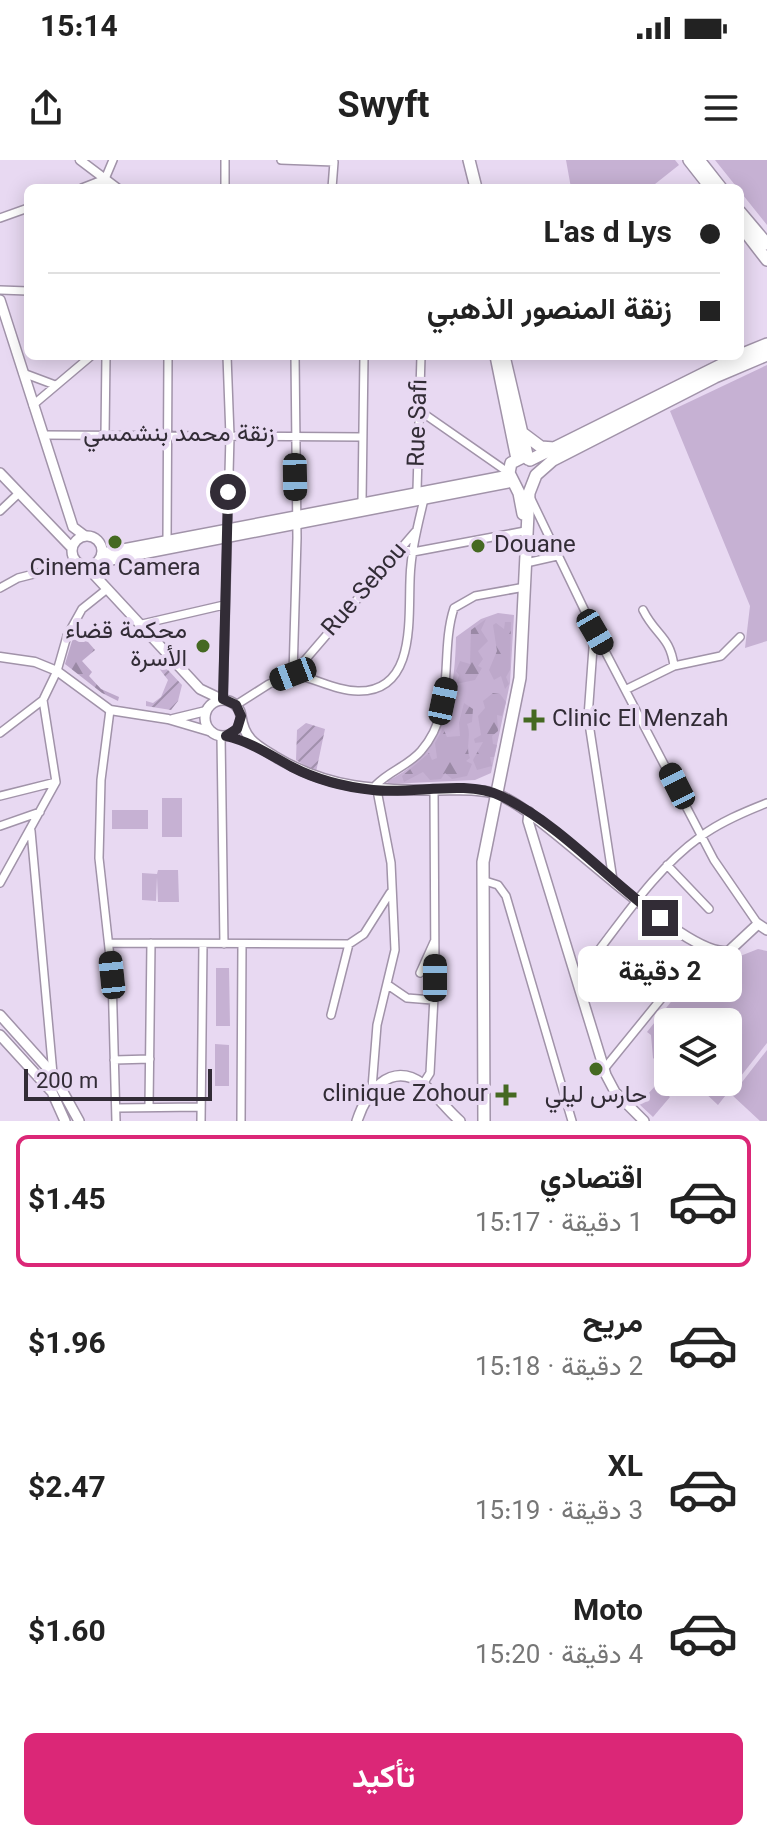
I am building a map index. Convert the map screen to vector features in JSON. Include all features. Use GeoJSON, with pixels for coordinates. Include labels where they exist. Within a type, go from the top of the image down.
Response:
{"type":"FeatureCollection","features":[{"type":"Feature","properties":{"kind":"main road"},"geometry":{"type":"LineString","coordinates":[[461,160],[467,184]]}},
{"type":"Feature","properties":{"kind":"main road"},"geometry":{"type":"LineString","coordinates":[[469,160],[475,184]]}},
{"type":"Feature","properties":{"kind":"main road"},"geometry":{"type":"LineString","coordinates":[[689,160],[708,184]]}},
{"type":"Feature","properties":{"kind":"main road"},"geometry":{"type":"LineString","coordinates":[[699,160],[718,184]]}},
{"type":"Feature","properties":{"kind":"main road"},"geometry":{"type":"LineString","coordinates":[[744,217],[767,244]]}},
{"type":"Feature","properties":{"kind":"main road"},"geometry":{"type":"LineString","coordinates":[[744,230],[767,260]]}},
{"type":"Feature","properties":{"kind":"main road"},"geometry":{"type":"LineString","coordinates":[[0,300],[73,527],[85,536],[96,539],[102,553]]}},
{"type":"Feature","properties":{"kind":"main road"},"geometry":{"type":"LineString","coordinates":[[744,354],[767,347]]}},
{"type":"Feature","properties":{"kind":"main road"},"geometry":{"type":"LineString","coordinates":[[532,483],[553,460],[767,347]]}},
{"type":"Feature","properties":{"kind":"main road"},"geometry":{"type":"LineString","coordinates":[[484,1121],[482,880],[484,854],[520,678],[525,531],[532,483],[497,360]]}},
{"type":"Feature","properties":{"kind":"main road"},"geometry":{"type":"LineString","coordinates":[[505,360],[525,459]]}},
{"type":"Feature","properties":{"kind":"main road"},"geometry":{"type":"LineString","coordinates":[[297,520],[362,501],[511,478],[525,459],[555,448],[731,360]]}},
{"type":"Feature","properties":{"kind":"main road"},"geometry":{"type":"LineString","coordinates":[[522,433],[541,447],[555,448]]}},
{"type":"Feature","properties":{"kind":"main road"},"geometry":{"type":"LineString","coordinates":[[0,473],[89,564],[107,588],[200,689],[236,705],[245,732],[254,745]]}},
{"type":"Feature","properties":{"kind":"main road"},"geometry":{"type":"LineString","coordinates":[[89,564],[488,479],[511,478],[532,483]]}},
{"type":"Feature","properties":{"kind":"main road"},"geometry":{"type":"LineString","coordinates":[[511,478],[525,531]]}},
{"type":"Feature","properties":{"kind":"main road"},"geometry":{"type":"LineString","coordinates":[[89,564],[102,553],[167,540],[227,534]]}},
{"type":"Feature","properties":{"kind":"main road"},"geometry":{"type":"LineString","coordinates":[[72,548],[77,540],[85,536]]}},
{"type":"Feature","properties":{"kind":"main road"},"geometry":{"type":"LineString","coordinates":[[200,689],[206,711],[204,720],[220,735],[254,745],[323,780],[377,791],[434,790],[497,794],[529,812],[638,902],[717,952],[729,951],[763,927]]}},
{"type":"Feature","properties":{"kind":"main road"},"geometry":{"type":"LineString","coordinates":[[206,711],[222,699]]}},
{"type":"Feature","properties":{"kind":"main road"},"geometry":{"type":"LineString","coordinates":[[220,735],[237,729],[241,716]]}},
{"type":"Feature","properties":{"kind":"main road"},"geometry":{"type":"LineString","coordinates":[[529,812],[528,821],[604,1069],[615,1092],[644,1121]]}},
{"type":"Feature","properties":{"kind":"main road"},"geometry":{"type":"LineString","coordinates":[[0,1015],[53,1074],[79,1121]]}},
{"type":"Feature","properties":{"kind":"main road"},"geometry":{"type":"LineString","coordinates":[[0,1035],[52,1092],[65,1121]]}},
{"type":"Feature","properties":{"kind":"main road"},"geometry":{"type":"LineString","coordinates":[[357,1121],[372,1088],[385,1080],[397,1078],[423,1084],[460,1121]]}},
{"type":"Feature","properties":{"kind":"street"},"geometry":{"type":"LineString","coordinates":[[80,160],[105,183],[113,160]]}},
{"type":"Feature","properties":{"kind":"street"},"geometry":{"type":"LineString","coordinates":[[225,160],[225,184]]}},
{"type":"Feature","properties":{"kind":"street"},"geometry":{"type":"LineString","coordinates":[[281,160],[334,162],[332,184]]}},
{"type":"Feature","properties":{"kind":"street"},"geometry":{"type":"LineString","coordinates":[[0,218],[24,209]]}},
{"type":"Feature","properties":{"kind":"street"},"geometry":{"type":"LineString","coordinates":[[0,290],[24,291]]}},
{"type":"Feature","properties":{"kind":"street"},"geometry":{"type":"LineString","coordinates":[[33,405],[86,360]]}},
{"type":"Feature","properties":{"kind":"street"},"geometry":{"type":"LineString","coordinates":[[105,435],[106,360]]}},
{"type":"Feature","properties":{"kind":"street"},"geometry":{"type":"LineString","coordinates":[[167,540],[168,360]]}},
{"type":"Feature","properties":{"kind":"street"},"geometry":{"type":"LineString","coordinates":[[222,699],[230,436],[227,360]]}},
{"type":"Feature","properties":{"kind":"street"},"geometry":{"type":"LineString","coordinates":[[293,674],[297,520],[295,360]]}},
{"type":"Feature","properties":{"kind":"street"},"geometry":{"type":"LineString","coordinates":[[362,501],[364,360]]}},
{"type":"Feature","properties":{"kind":"street","name":"Rue Safi"},"geometry":{"type":"LineString","coordinates":[[293,674],[358,691],[390,679],[401,664],[406,647],[421,494],[421,360]]}},
{"type":"Feature","properties":{"kind":"street"},"geometry":{"type":"LineString","coordinates":[[23,373],[55,385]]}},
{"type":"Feature","properties":{"kind":"street"},"geometry":{"type":"LineString","coordinates":[[420,411],[511,478]]}},
{"type":"Feature","properties":{"kind":"street","name":"زنقة محمد بنشمسي"},"geometry":{"type":"LineString","coordinates":[[43,435],[362,437]]}},
{"type":"Feature","properties":{"kind":"street"},"geometry":{"type":"LineString","coordinates":[[532,483],[557,556],[595,632],[732,890],[763,927]]}},
{"type":"Feature","properties":{"kind":"street"},"geometry":{"type":"LineString","coordinates":[[0,511],[19,493]]}},
{"type":"Feature","properties":{"kind":"street","name":"Rue Sebou"},"geometry":{"type":"LineString","coordinates":[[236,705],[269,684],[293,674],[416,530]]}},
{"type":"Feature","properties":{"kind":"street"},"geometry":{"type":"LineString","coordinates":[[401,548],[413,552],[525,531]]}},
{"type":"Feature","properties":{"kind":"street"},"geometry":{"type":"LineString","coordinates":[[526,563],[557,556]]}},
{"type":"Feature","properties":{"kind":"street"},"geometry":{"type":"LineString","coordinates":[[0,588],[18,578],[89,564]]}},
{"type":"Feature","properties":{"kind":"street"},"geometry":{"type":"LineString","coordinates":[[372,1088],[377,1025],[395,950],[391,863],[377,791],[379,781],[423,750],[433,730],[446,684],[454,608],[475,596],[525,587]]}},
{"type":"Feature","properties":{"kind":"street"},"geometry":{"type":"LineString","coordinates":[[0,733],[43,700],[57,671],[67,636],[82,609],[107,588]]}},
{"type":"Feature","properties":{"kind":"street"},"geometry":{"type":"LineString","coordinates":[[142,624],[224,605]]}},
{"type":"Feature","properties":{"kind":"street"},"geometry":{"type":"LineString","coordinates":[[643,610],[671,645],[674,666]]}},
{"type":"Feature","properties":{"kind":"street"},"geometry":{"type":"LineString","coordinates":[[595,632],[588,717],[613,880]]}},
{"type":"Feature","properties":{"kind":"street"},"geometry":{"type":"LineString","coordinates":[[627,689],[674,666],[721,656],[740,637]]}},
{"type":"Feature","properties":{"kind":"street"},"geometry":{"type":"LineString","coordinates":[[0,657],[35,662],[57,671],[110,710],[168,719],[220,735],[224,944]]}},
{"type":"Feature","properties":{"kind":"street"},"geometry":{"type":"LineString","coordinates":[[0,883],[56,782],[43,700]]}},
{"type":"Feature","properties":{"kind":"street"},"geometry":{"type":"LineString","coordinates":[[110,710],[99,834],[101,892],[109,943],[116,1121]]}},
{"type":"Feature","properties":{"kind":"street"},"geometry":{"type":"LineString","coordinates":[[168,719],[206,711]]}},
{"type":"Feature","properties":{"kind":"street"},"geometry":{"type":"LineString","coordinates":[[0,796],[56,782]]}},
{"type":"Feature","properties":{"kind":"street"},"geometry":{"type":"LineString","coordinates":[[423,1084],[430,1073],[435,940],[434,790]]}},
{"type":"Feature","properties":{"kind":"street"},"geometry":{"type":"LineString","coordinates":[[577,978],[667,865],[702,835],[767,803]]}},
{"type":"Feature","properties":{"kind":"street"},"geometry":{"type":"LineString","coordinates":[[0,826],[40,812]]}},
{"type":"Feature","properties":{"kind":"street"},"geometry":{"type":"LineString","coordinates":[[31,829],[53,1074]]}},
{"type":"Feature","properties":{"kind":"street"},"geometry":{"type":"LineString","coordinates":[[667,865],[709,909]]}},
{"type":"Feature","properties":{"kind":"street"},"geometry":{"type":"LineString","coordinates":[[482,880],[498,885],[506,896],[572,1121]]}},
{"type":"Feature","properties":{"kind":"street"},"geometry":{"type":"LineString","coordinates":[[109,943],[349,944],[364,934],[391,891]]}},
{"type":"Feature","properties":{"kind":"street"},"geometry":{"type":"LineString","coordinates":[[420,973],[435,940]]}},
{"type":"Feature","properties":{"kind":"street"},"geometry":{"type":"LineString","coordinates":[[149,1107],[151,943]]}},
{"type":"Feature","properties":{"kind":"street"},"geometry":{"type":"LineString","coordinates":[[201,1121],[203,944]]}},
{"type":"Feature","properties":{"kind":"street"},"geometry":{"type":"LineString","coordinates":[[241,1121],[242,944]]}},
{"type":"Feature","properties":{"kind":"street"},"geometry":{"type":"LineString","coordinates":[[331,1015],[349,944]]}},
{"type":"Feature","properties":{"kind":"street"},"geometry":{"type":"LineString","coordinates":[[604,1069],[704,946]]}},
{"type":"Feature","properties":{"kind":"street"},"geometry":{"type":"LineString","coordinates":[[388,985],[407,998],[432,1000]]}},
{"type":"Feature","properties":{"kind":"street"},"geometry":{"type":"LineString","coordinates":[[114,1060],[150,1059]]}},
{"type":"Feature","properties":{"kind":"street"},"geometry":{"type":"LineString","coordinates":[[117,1108],[201,1107]]}},
{"type":"Feature","properties":{"kind":"shaded area"},"geometry":{"type":"Polygon","coordinates":[[[566,160],[675,160],[679,165],[655,184],[570,184],[566,160]]]}},
{"type":"Feature","properties":{"kind":"shaded area"},"geometry":{"type":"Polygon","coordinates":[[[715,160],[767,160],[767,225],[744,196],[744,184],[734,184],[715,160]]]}},
{"type":"Feature","properties":{"kind":"shaded area"},"geometry":{"type":"Polygon","coordinates":[[[767,365],[767,641],[745,648],[750,606],[670,411],[767,365]]]}},
{"type":"Feature","properties":{"kind":"shaded area"},"geometry":{"type":"Polygon","coordinates":[[[498,613],[514,615],[510,683],[491,773],[475,780],[388,784],[387,781],[422,756],[434,739],[449,701],[456,637],[481,619],[498,613]]]}},
{"type":"Feature","properties":{"kind":"shaded area"},"geometry":{"type":"Polygon","coordinates":[[[154,655],[182,685],[178,701],[171,710],[146,706],[146,701],[153,703],[161,697],[168,680],[151,658],[154,655]]]}},
{"type":"Feature","properties":{"kind":"shaded area"},"geometry":{"type":"Polygon","coordinates":[[[306,723],[325,729],[316,772],[296,760],[297,730],[306,723]]]}},
{"type":"Feature","properties":{"kind":"shaded area"},"geometry":{"type":"Polygon","coordinates":[[[162,798],[182,798],[182,837],[162,837],[162,798]]]}},
{"type":"Feature","properties":{"kind":"shaded area"},"geometry":{"type":"Polygon","coordinates":[[[112,810],[148,810],[148,829],[112,829],[112,810]]]}},
{"type":"Feature","properties":{"kind":"shaded area"},"geometry":{"type":"Polygon","coordinates":[[[158,870],[178,870],[179,902],[158,902],[157,877],[156,901],[142,900],[142,873],[157,874],[158,870]]]}},
{"type":"Feature","properties":{"kind":"shaded area"},"geometry":{"type":"Polygon","coordinates":[[[758,949],[767,951],[767,1043],[742,1075],[742,1008],[666,1008],[705,959],[725,962],[758,949]]]}},
{"type":"Feature","properties":{"kind":"shaded area"},"geometry":{"type":"Polygon","coordinates":[[[216,968],[229,968],[230,1026],[216,1026],[216,968]]]}},
{"type":"Feature","properties":{"kind":"shaded area"},"geometry":{"type":"Polygon","coordinates":[[[654,1023],[654,1059],[651,1035],[647,1032],[654,1023]]]}},
{"type":"Feature","properties":{"kind":"shaded area"},"geometry":{"type":"Polygon","coordinates":[[[215,1044],[229,1045],[229,1086],[215,1086],[215,1044]]]}},
{"type":"Feature","properties":{"kind":"shaded area"},"geometry":{"type":"Polygon","coordinates":[[[767,1050],[767,1121],[760,1121],[733,1096],[742,1096],[742,1082],[767,1050]]]}},
{"type":"Feature","properties":{"kind":"shaded area"},"geometry":{"type":"Polygon","coordinates":[[[654,1087],[654,1096],[670,1097],[653,1117],[639,1104],[654,1087]]]}},
{"type":"Feature","properties":{"kind":"shaded area"},"geometry":{"type":"Polygon","coordinates":[[[708,1096],[725,1096],[718,1105],[708,1096]]]}},
{"type":"Feature","properties":{"kind":"green space"},"geometry":{"type":"Polygon","coordinates":[[[486,619],[481,630],[488,641],[478,651],[483,659],[478,666],[482,668],[475,680],[456,684],[460,661],[470,664],[471,630],[486,619]]]}},
{"type":"Feature","properties":{"kind":"green space"},"geometry":{"type":"Polygon","coordinates":[[[505,622],[511,622],[510,670],[506,677],[509,684],[505,689],[501,676],[494,680],[489,670],[497,651],[493,625],[496,623],[504,629],[505,622]]]}},
{"type":"Feature","properties":{"kind":"green space"},"geometry":{"type":"Polygon","coordinates":[[[76,628],[95,650],[82,661],[92,672],[89,676],[101,689],[119,697],[118,701],[102,693],[65,664],[76,628]]]}},
{"type":"Feature","properties":{"kind":"green space"},"geometry":{"type":"Polygon","coordinates":[[[493,693],[500,694],[506,702],[502,716],[497,715],[498,731],[492,736],[493,744],[497,745],[494,757],[490,757],[492,766],[477,770],[473,760],[483,742],[475,743],[474,739],[481,735],[478,716],[485,708],[483,701],[493,693]]]}},
{"type":"Feature","properties":{"kind":"green space"},"geometry":{"type":"Polygon","coordinates":[[[464,703],[473,709],[472,722],[467,724],[470,758],[466,761],[472,764],[467,776],[452,779],[445,773],[441,779],[430,780],[423,772],[404,782],[402,776],[429,753],[432,760],[437,758],[435,743],[443,728],[447,737],[460,736],[459,723],[464,703]]]}},
{"type":"Feature","properties":{"kind":"place","name":"Cinema Camera"},"geometry":{"type":"Point","coordinates":[115,542]}},
{"type":"Feature","properties":{"kind":"place","name":"Douane"},"geometry":{"type":"Point","coordinates":[478,546]}},
{"type":"Feature","properties":{"kind":"place","name":"محكمة قضاء الأسرة"},"geometry":{"type":"Point","coordinates":[203,646]}},
{"type":"Feature","properties":{"kind":"place","name":"Clinic El Menzah"},"geometry":{"type":"Point","coordinates":[534,720]}},
{"type":"Feature","properties":{"kind":"place","name":"حارس ليلي"},"geometry":{"type":"Point","coordinates":[596,1069]}},
{"type":"Feature","properties":{"kind":"place","name":"clinique Zohour"},"geometry":{"type":"Point","coordinates":[506,1095]}},
{"type":"Feature","properties":{"kind":"route"},"geometry":{"type":"LineString","coordinates":[[228,492],[223,699],[236,705],[241,716],[240,725],[226,736],[254,745],[305,773],[341,785],[377,791],[478,791],[497,794],[548,826],[660,918]]}}]}
